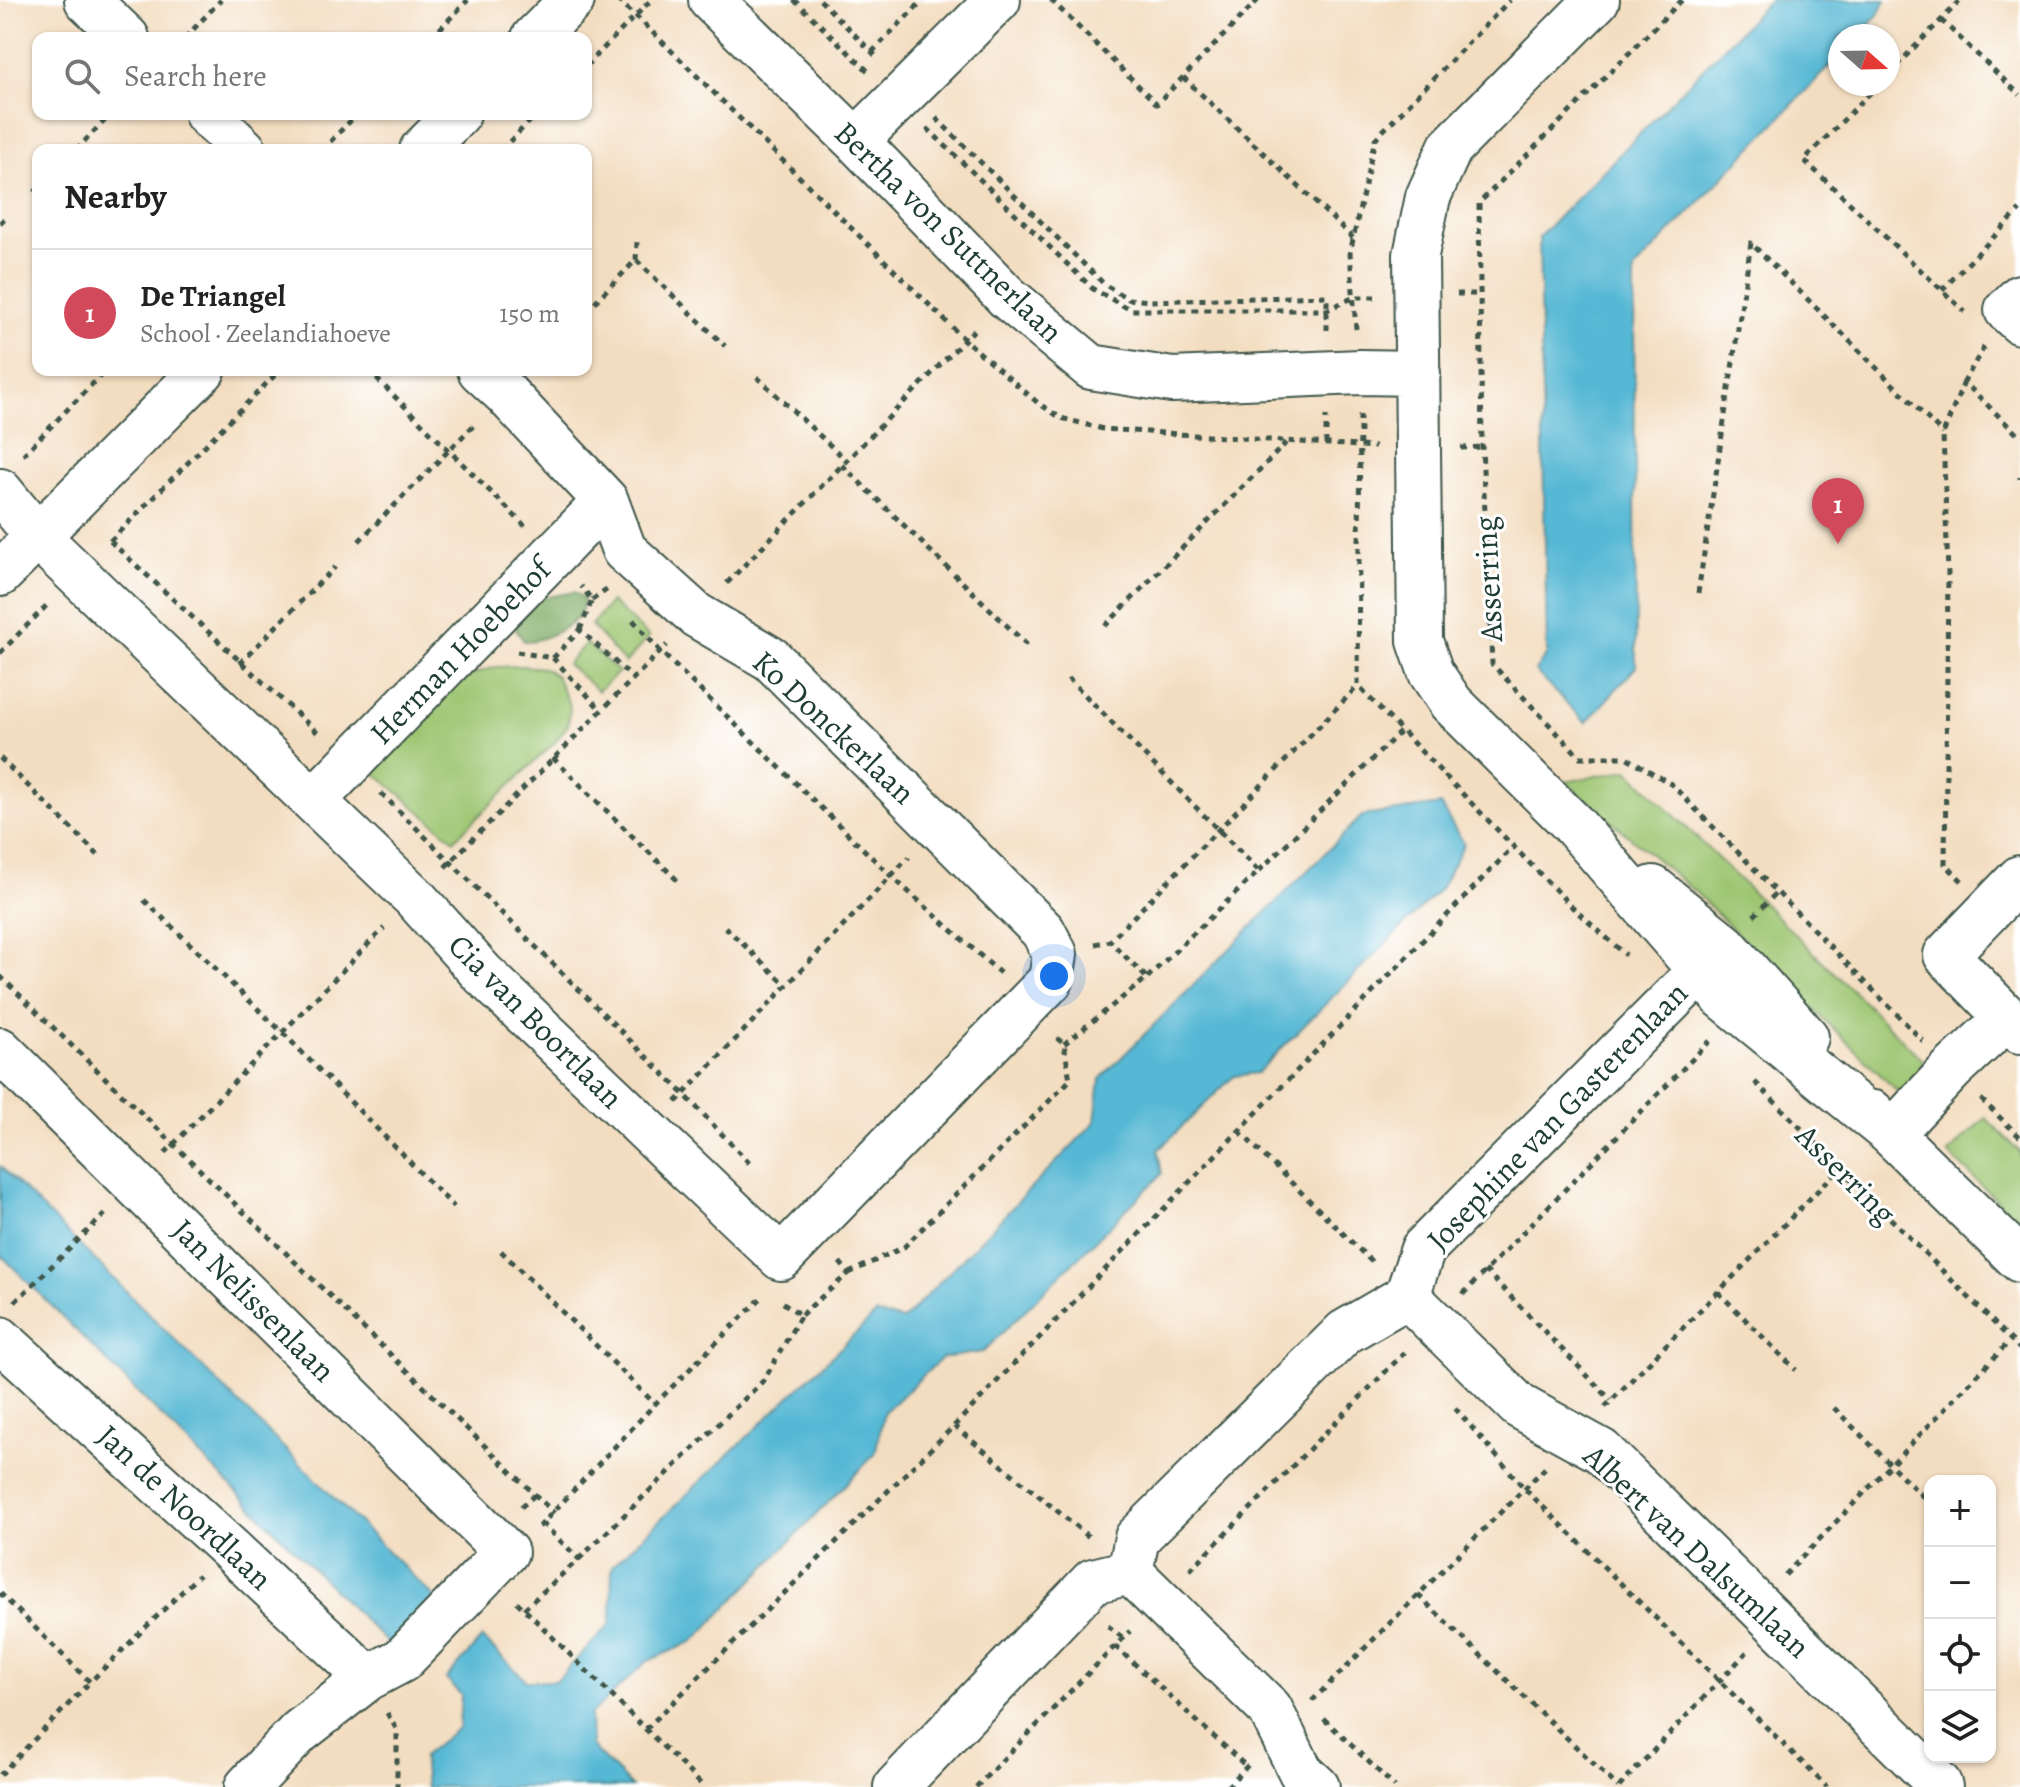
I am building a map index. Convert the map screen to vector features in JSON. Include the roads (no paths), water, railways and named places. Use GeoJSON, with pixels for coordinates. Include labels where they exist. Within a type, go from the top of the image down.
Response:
{"type":"FeatureCollection","features":[{"type":"Feature","properties":{"kind":"street"},"geometry":{"type":"LineString","coordinates":[[87,0],[121,32]]}},
{"type":"Feature","properties":{"kind":"street"},"geometry":{"type":"LineString","coordinates":[[540,32],[572,0]]}},
{"type":"Feature","properties":{"kind":"street","name":"Bertha von Suttnerlaan"},"geometry":{"type":"LineString","coordinates":[[711,0],[856,141],[1007,297],[1091,367],[1172,380],[1326,373],[1418,373]]}},
{"type":"Feature","properties":{"kind":"street"},"geometry":{"type":"LineString","coordinates":[[856,141],[998,0]]}},
{"type":"Feature","properties":{"kind":"street","name":"Asserring"},"geometry":{"type":"LineString","coordinates":[[1597,0],[1450,148],[1428,197],[1416,255],[1420,641],[1431,673],[1451,703],[1573,824],[1699,972],[1891,1134],[2020,1260]]}},
{"type":"Feature","properties":{"kind":"street"},"geometry":{"type":"LineString","coordinates":[[213,120],[238,144]]}},
{"type":"Feature","properties":{"kind":"street"},"geometry":{"type":"LineString","coordinates":[[428,144],[452,120]]}},
{"type":"Feature","properties":{"kind":"street"},"geometry":{"type":"LineString","coordinates":[[0,574],[197,376]]}},
{"type":"Feature","properties":{"kind":"street","name":"Ko Donckerlaan"},"geometry":{"type":"LineString","coordinates":[[492,382],[606,501],[624,550],[696,615],[771,659],[1043,931],[1055,954],[1051,980],[774,1275]]}},
{"type":"Feature","properties":{"kind":"street","name":"Cia van Boortlaan"},"geometry":{"type":"LineString","coordinates":[[11,474],[37,536],[414,897],[482,973],[648,1131],[774,1275]]}},
{"type":"Feature","properties":{"kind":"street","name":"Herman Hoebehof"},"geometry":{"type":"LineString","coordinates":[[314,800],[606,501]]}},
{"type":"Feature","properties":{"kind":"street"},"geometry":{"type":"LineString","coordinates":[[2013,1024],[1946,955],[2020,878]]}},
{"type":"Feature","properties":{"kind":"street","name":"Josephine van Gasterenlaan"},"geometry":{"type":"LineString","coordinates":[[1416,1323],[1423,1249],[1699,972]]}},
{"type":"Feature","properties":{"kind":"street","name":"Asserring"},"geometry":{"type":"LineString","coordinates":[[1891,1134],[1951,1070],[2013,1024]]}},
{"type":"Feature","properties":{"kind":"street","name":"Jan Nelissenlaan"},"geometry":{"type":"LineString","coordinates":[[0,1050],[136,1182],[496,1563],[402,1660],[368,1678]]}},
{"type":"Feature","properties":{"kind":"street"},"geometry":{"type":"LineString","coordinates":[[1145,1586],[1137,1538],[1345,1332],[1416,1323]]}},
{"type":"Feature","properties":{"kind":"street","name":"Albert van Dalsumlaan"},"geometry":{"type":"LineString","coordinates":[[1416,1323],[1519,1406],[1601,1451],[1940,1787]]}},
{"type":"Feature","properties":{"kind":"street","name":"Jan de Noordlaan"},"geometry":{"type":"LineString","coordinates":[[0,1339],[368,1678]]}},
{"type":"Feature","properties":{"kind":"street"},"geometry":{"type":"LineString","coordinates":[[896,1787],[1093,1581],[1145,1586],[1291,1709],[1301,1772],[1317,1787]]}},
{"type":"Feature","properties":{"kind":"street"},"geometry":{"type":"LineString","coordinates":[[247,1787],[299,1732],[368,1678]]}},
{"type":"Feature","properties":{"kind":"water"},"geometry":{"type":"Polygon","coordinates":[[[1770,0],[1886,0],[1870,24],[1828,24],[1828,68],[1634,270],[1636,667],[1586,723],[1535,671],[1547,654],[1539,237],[1770,0]]]}},
{"type":"Feature","properties":{"kind":"water"},"geometry":{"type":"Polygon","coordinates":[[[1440,805],[1464,844],[1440,889],[1257,1073],[1234,1076],[1158,1150],[1162,1174],[983,1352],[942,1358],[884,1412],[875,1454],[694,1641],[646,1662],[590,1715],[591,1746],[632,1787],[426,1787],[423,1756],[459,1727],[461,1695],[446,1679],[482,1638],[527,1681],[556,1681],[611,1623],[612,1566],[876,1314],[903,1320],[1095,1122],[1100,1079],[1362,816],[1440,805]]]}},
{"type":"Feature","properties":{"kind":"water"},"geometry":{"type":"Polygon","coordinates":[[[0,1166],[437,1600],[391,1647],[0,1254],[0,1166]]]}},
{"type":"Feature","properties":{"kind":"place","name":"De Triangel"},"geometry":{"type":"Point","coordinates":[1838,544]}}]}
